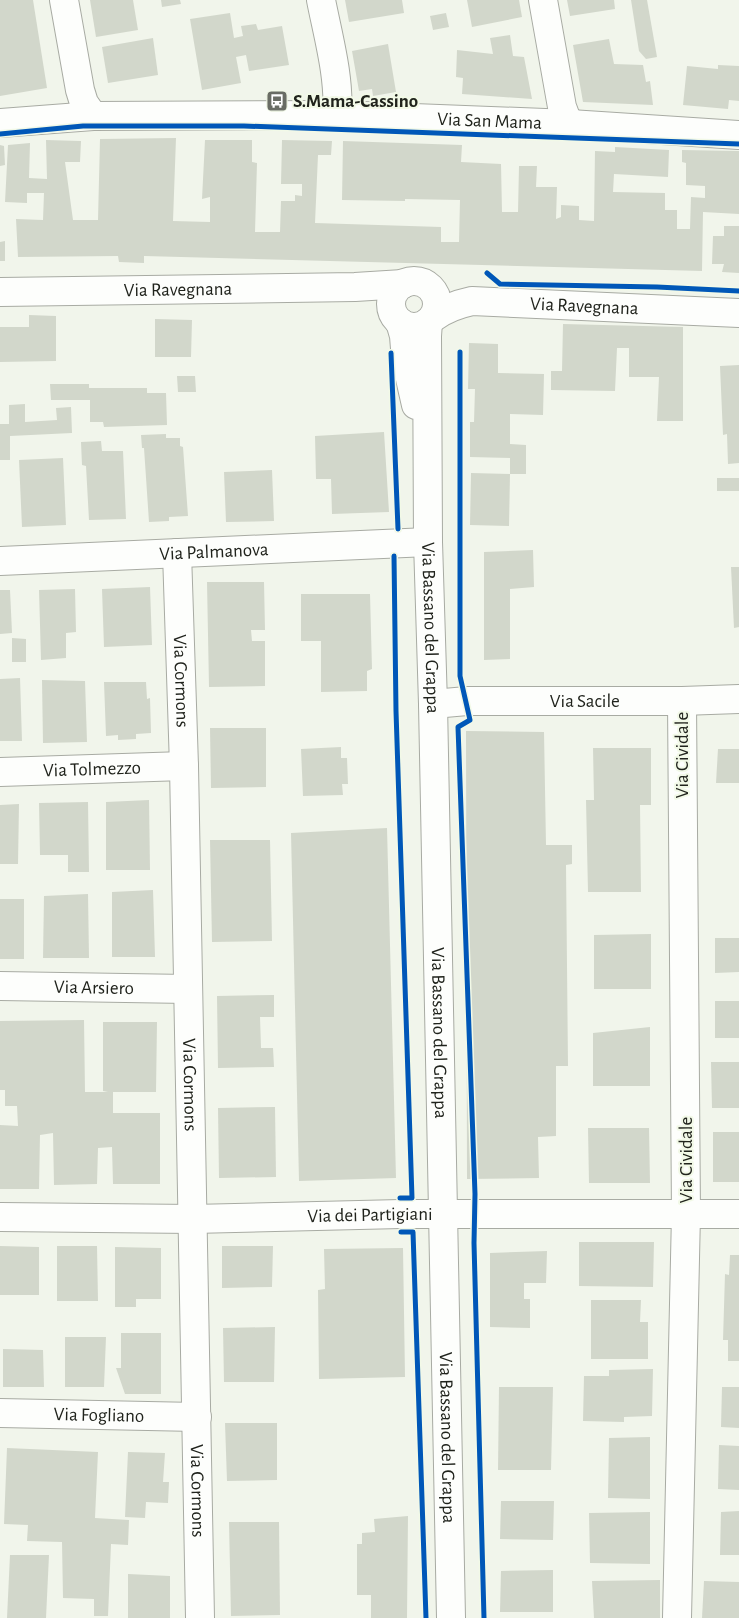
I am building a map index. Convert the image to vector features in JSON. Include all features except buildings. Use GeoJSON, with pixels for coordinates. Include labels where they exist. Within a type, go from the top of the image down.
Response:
{"type":"FeatureCollection","features":[{"type":"Feature","properties":{"kind":"street"},"geometry":{"type":"LineString","coordinates":[[64,0],[80,90],[84,103],[93,116]]}},
{"type":"Feature","properties":{"kind":"street"},"geometry":{"type":"LineString","coordinates":[[321,0],[336,78],[337,115]]}},
{"type":"Feature","properties":{"kind":"street"},"geometry":{"type":"LineString","coordinates":[[543,0],[562,106],[570,124]]}},
{"type":"Feature","properties":{"kind":"street","name":"Via San Mama"},"geometry":{"type":"LineString","coordinates":[[0,123],[93,116],[337,115],[570,124],[739,136]]}},
{"type":"Feature","properties":{"kind":"street"},"geometry":{"type":"LineString","coordinates":[[417,282],[430,288],[435,294],[437,310],[431,320],[422,326],[406,326],[396,316],[393,295],[403,284],[417,282]]}},
{"type":"Feature","properties":{"kind":"street","name":"Via Ravegnana"},"geometry":{"type":"LineString","coordinates":[[0,292],[356,288],[403,284]]}},
{"type":"Feature","properties":{"kind":"street","name":"Via Ravegnana"},"geometry":{"type":"LineString","coordinates":[[356,288],[374,296],[396,316]]}},
{"type":"Feature","properties":{"kind":"street","name":"Via Ravegnana"},"geometry":{"type":"LineString","coordinates":[[431,320],[453,305],[472,301],[739,313]]}},
{"type":"Feature","properties":{"kind":"street","name":"Via Bassano del Grappa"},"geometry":{"type":"LineString","coordinates":[[396,316],[404,336],[406,361],[427,448]]}},
{"type":"Feature","properties":{"kind":"street","name":"Via Bassano del Grappa"},"geometry":{"type":"LineString","coordinates":[[431,320],[427,336],[428,542],[433,704],[451,1618]]}},
{"type":"Feature","properties":{"kind":"street","name":"Via Palmanova"},"geometry":{"type":"LineString","coordinates":[[0,561],[428,542]]}},
{"type":"Feature","properties":{"kind":"street","name":"Via Cormons"},"geometry":{"type":"LineString","coordinates":[[177,553],[184,766],[200,1618]]}},
{"type":"Feature","properties":{"kind":"street","name":"Via Sacile"},"geometry":{"type":"LineString","coordinates":[[433,704],[467,702],[682,702],[739,698]]}},
{"type":"Feature","properties":{"kind":"street","name":"Via Cividale"},"geometry":{"type":"LineString","coordinates":[[677,1618],[686,1214],[682,702]]}},
{"type":"Feature","properties":{"kind":"street","name":"Via Tolmezzo"},"geometry":{"type":"LineString","coordinates":[[0,772],[184,766]]}},
{"type":"Feature","properties":{"kind":"street","name":"Via Arsiero"},"geometry":{"type":"LineString","coordinates":[[0,986],[188,988]]}},
{"type":"Feature","properties":{"kind":"street","name":"Via dei Partigiani"},"geometry":{"type":"LineString","coordinates":[[0,1216],[193,1219],[401,1214],[739,1214]]}},
{"type":"Feature","properties":{"kind":"street","name":"Via Fogliano"},"geometry":{"type":"LineString","coordinates":[[0,1413],[197,1417]]}},
{"type":"Feature","properties":{"kind":"cycle path"},"geometry":{"type":"LineString","coordinates":[[0,134],[83,126],[244,126],[739,144]]}},
{"type":"Feature","properties":{"kind":"cycle path"},"geometry":{"type":"LineString","coordinates":[[487,273],[500,284],[657,287],[739,291]]}},
{"type":"Feature","properties":{"kind":"cycle path"},"geometry":{"type":"LineString","coordinates":[[460,352],[460,676],[470,720],[458,727],[475,1194],[474,1243],[484,1618]]}},
{"type":"Feature","properties":{"kind":"cycle path"},"geometry":{"type":"LineString","coordinates":[[391,353],[398,529]]}},
{"type":"Feature","properties":{"kind":"cycle path"},"geometry":{"type":"LineString","coordinates":[[394,556],[396,711],[412,1198],[400,1198]]}},
{"type":"Feature","properties":{"kind":"cycle path"},"geometry":{"type":"LineString","coordinates":[[401,1232],[413,1232],[426,1618]]}},
{"type":"Feature","properties":{"kind":"place","name":"S.Mama-Cassino"},"geometry":{"type":"Point","coordinates":[277,101]}}]}
